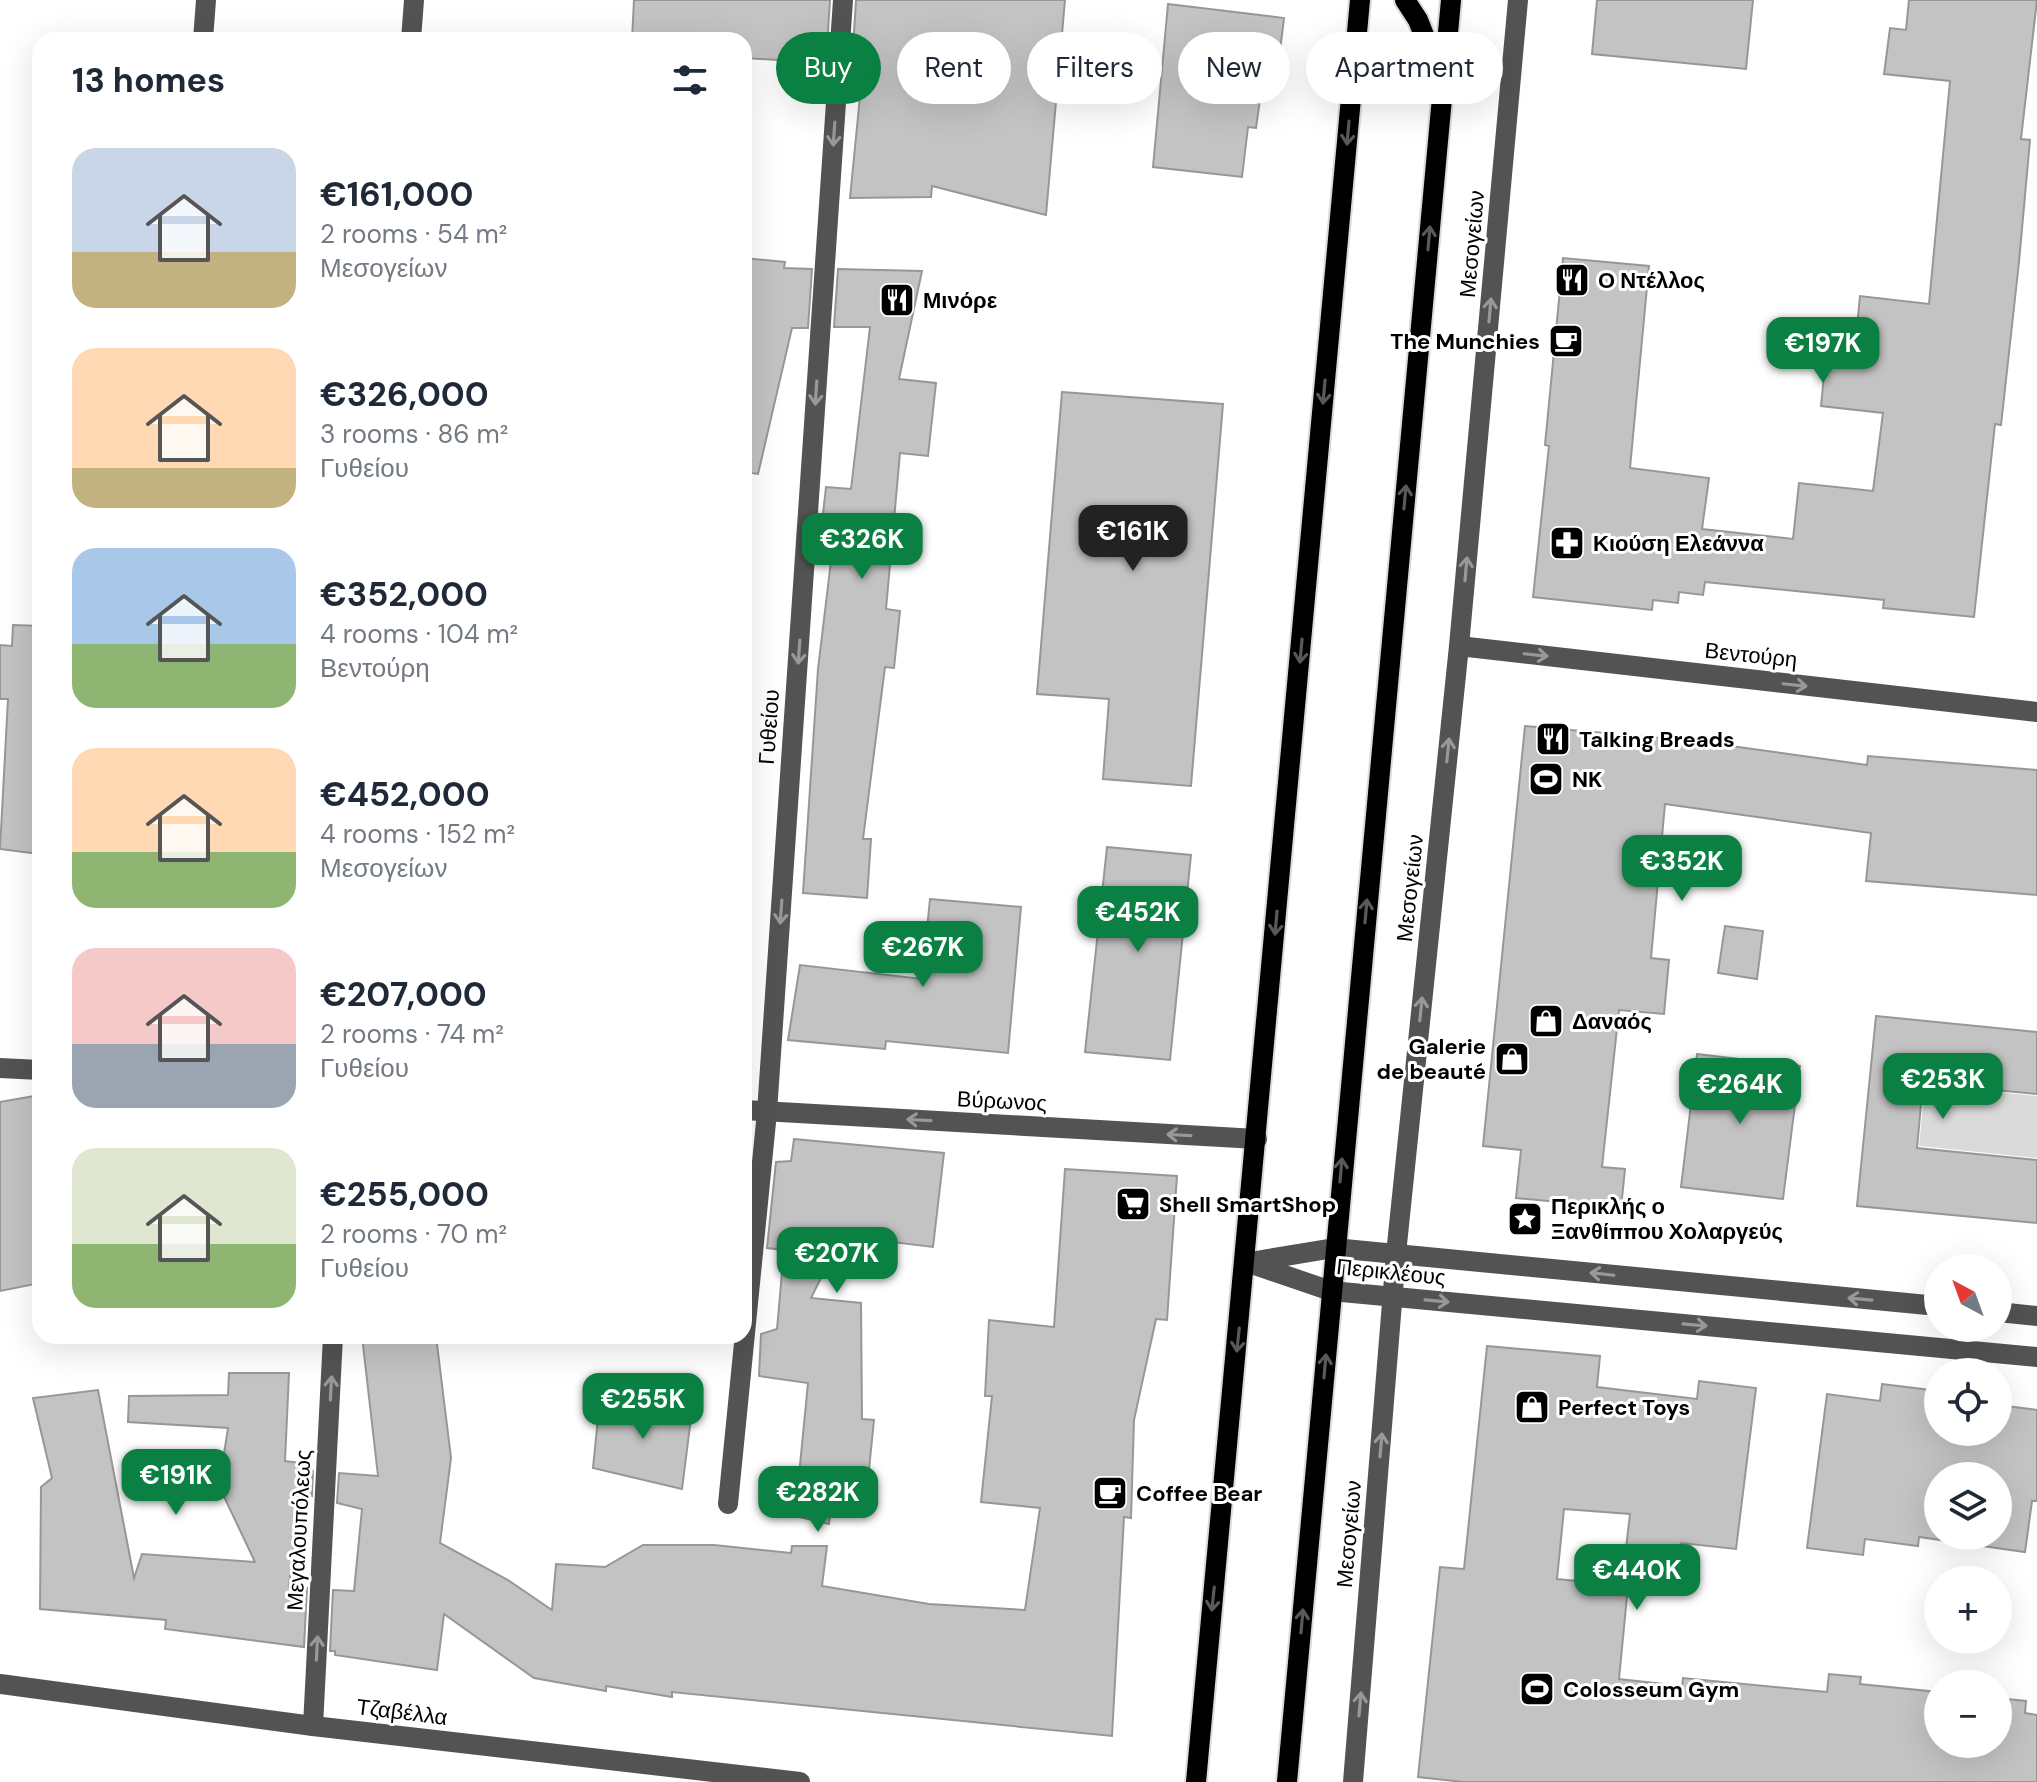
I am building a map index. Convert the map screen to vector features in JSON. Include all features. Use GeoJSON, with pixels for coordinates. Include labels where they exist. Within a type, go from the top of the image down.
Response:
{"type":"FeatureCollection","features":[{"type":"Feature","properties":{"kind":"main road"},"geometry":{"type":"LineString","coordinates":[[1196,1782],[1360,0]]}},
{"type":"Feature","properties":{"kind":"main road"},"geometry":{"type":"LineString","coordinates":[[1405,0],[1423,32]]}},
{"type":"Feature","properties":{"kind":"main road","name":"Μεσογείων"},"geometry":{"type":"LineString","coordinates":[[1448,32],[1451,0]]}},
{"type":"Feature","properties":{"kind":"main road","name":"Μεσογείων"},"geometry":{"type":"LineString","coordinates":[[1287,1782],[1441,104]]}},
{"type":"Feature","properties":{"kind":"street"},"geometry":{"type":"LineString","coordinates":[[204,32],[206,0]]}},
{"type":"Feature","properties":{"kind":"street"},"geometry":{"type":"LineString","coordinates":[[412,32],[414,0]]}},
{"type":"Feature","properties":{"kind":"street","name":"Γυθείου"},"geometry":{"type":"LineString","coordinates":[[752,1263],[767,1112],[843,0]]}},
{"type":"Feature","properties":{"kind":"street","name":"Μεσογείων"},"geometry":{"type":"LineString","coordinates":[[1353,1782],[1392,1297],[1459,646],[1518,0]]}},
{"type":"Feature","properties":{"kind":"street","name":"Βεντούρη"},"geometry":{"type":"LineString","coordinates":[[1459,646],[2037,712]]}},
{"type":"Feature","properties":{"kind":"street"},"geometry":{"type":"LineString","coordinates":[[2037,705],[2037,712]]}},
{"type":"Feature","properties":{"kind":"street"},"geometry":{"type":"LineString","coordinates":[[0,1068],[32,1070]]}},
{"type":"Feature","properties":{"kind":"street","name":"Βύρωνος"},"geometry":{"type":"LineString","coordinates":[[752,1111],[1257,1139]]}},
{"type":"Feature","properties":{"kind":"street","name":"Περικλέους"},"geometry":{"type":"LineString","coordinates":[[1246,1262],[1334,1248],[1924,1305]]}},
{"type":"Feature","properties":{"kind":"street","name":"Περικλέους"},"geometry":{"type":"LineString","coordinates":[[1246,1262],[1331,1291],[2037,1357]]}},
{"type":"Feature","properties":{"kind":"street"},"geometry":{"type":"LineString","coordinates":[[2012,1313],[2037,1316]]}},
{"type":"Feature","properties":{"kind":"street","name":"Μεγαλουπόλεως"},"geometry":{"type":"LineString","coordinates":[[313,1726],[333,1344]]}},
{"type":"Feature","properties":{"kind":"street","name":"Γυθείου"},"geometry":{"type":"LineString","coordinates":[[728,1504],[744,1344]]}},
{"type":"Feature","properties":{"kind":"street","name":"Τζαβέλλα"},"geometry":{"type":"LineString","coordinates":[[0,1684],[313,1726],[800,1782]]}},
{"type":"Feature","properties":{"kind":"shaded area"},"geometry":{"type":"Polygon","coordinates":[[[1925,1085],[2037,1096],[2037,1158],[1919,1146],[1925,1085]]]}},
{"type":"Feature","properties":{"kind":"building"},"geometry":{"type":"Polygon","coordinates":[[[634,0],[830,0],[828,32],[776,32],[776,60],[752,58],[752,32],[632,32],[634,0]]]}},
{"type":"Feature","properties":{"kind":"building"},"geometry":{"type":"Polygon","coordinates":[[[856,0],[1065,0],[1062,32],[1027,32],[1027,104],[1056,104],[1046,215],[932,186],[931,197],[850,198],[859,104],[881,104],[881,32],[854,32],[856,0]]]}},
{"type":"Feature","properties":{"kind":"building"},"geometry":{"type":"Polygon","coordinates":[[[1597,0],[1753,0],[1746,69],[1592,54],[1597,0]]]}},
{"type":"Feature","properties":{"kind":"building"},"geometry":{"type":"Polygon","coordinates":[[[1909,0],[2037,0],[2021,139],[2030,140],[2019,262],[2001,425],[1995,424],[1974,617],[1883,608],[1884,600],[1705,582],[1703,595],[1679,592],[1678,603],[1653,600],[1652,610],[1533,597],[1549,446],[1545,445],[1563,258],[1649,266],[1630,468],[1709,478],[1702,529],[1793,539],[1799,483],[1873,491],[1883,413],[1821,406],[1827,344],[1855,347],[1860,296],[1929,304],[1950,81],[1884,74],[1890,28],[1906,30],[1909,0]]]}},
{"type":"Feature","properties":{"kind":"building"},"geometry":{"type":"Polygon","coordinates":[[[1168,4],[1284,18],[1282,32],[1178,32],[1178,104],[1259,104],[1256,128],[1248,127],[1242,177],[1153,167],[1159,104],[1162,104],[1168,4]]]}},
{"type":"Feature","properties":{"kind":"building"},"geometry":{"type":"Polygon","coordinates":[[[752,259],[785,262],[784,268],[812,269],[808,328],[792,328],[758,474],[752,473],[752,259]]]}},
{"type":"Feature","properties":{"kind":"building"},"geometry":{"type":"Polygon","coordinates":[[[838,269],[922,271],[899,379],[936,383],[928,456],[900,453],[886,609],[900,611],[894,668],[885,667],[863,839],[871,839],[867,898],[803,893],[818,669],[831,561],[818,560],[826,487],[851,489],[870,327],[834,327],[838,269]]]}},
{"type":"Feature","properties":{"kind":"building"},"geometry":{"type":"Polygon","coordinates":[[[1062,392],[1223,404],[1191,786],[1103,779],[1109,699],[1037,694],[1062,392]]]}},
{"type":"Feature","properties":{"kind":"building"},"geometry":{"type":"Polygon","coordinates":[[[13,625],[32,626],[32,853],[0,849],[8,699],[0,699],[0,645],[12,646],[13,625]]]}},
{"type":"Feature","properties":{"kind":"building"},"geometry":{"type":"Polygon","coordinates":[[[1525,726],[1695,741],[1867,765],[1868,756],[2037,770],[2037,895],[1866,881],[1871,833],[1665,804],[1651,958],[1669,960],[1664,1014],[1619,1010],[1602,1167],[1625,1169],[1621,1208],[1516,1198],[1521,1150],[1483,1146],[1525,726]]]}},
{"type":"Feature","properties":{"kind":"building"},"geometry":{"type":"Polygon","coordinates":[[[1107,847],[1191,855],[1170,1060],[1085,1052],[1107,847]]]}},
{"type":"Feature","properties":{"kind":"building"},"geometry":{"type":"Polygon","coordinates":[[[930,899],[1021,907],[1008,1053],[886,1041],[885,1049],[788,1040],[800,965],[922,979],[930,899]]]}},
{"type":"Feature","properties":{"kind":"building"},"geometry":{"type":"Polygon","coordinates":[[[1725,926],[1763,931],[1757,979],[1718,973],[1725,926]]]}},
{"type":"Feature","properties":{"kind":"building"},"geometry":{"type":"Polygon","coordinates":[[[1876,1016],[2037,1032],[2037,1094],[1923,1083],[1917,1148],[2037,1160],[2037,1223],[1857,1206],[1876,1016]]]}},
{"type":"Feature","properties":{"kind":"building"},"geometry":{"type":"Polygon","coordinates":[[[1697,1054],[1800,1066],[1783,1199],[1681,1187],[1697,1054]]]}},
{"type":"Feature","properties":{"kind":"building"},"geometry":{"type":"Polygon","coordinates":[[[32,1096],[32,1285],[0,1291],[0,1102],[32,1096]]]}},
{"type":"Feature","properties":{"kind":"building"},"geometry":{"type":"Polygon","coordinates":[[[794,1139],[944,1153],[933,1247],[842,1236],[811,1298],[861,1303],[862,1419],[874,1420],[866,1499],[832,1496],[829,1524],[795,1516],[808,1383],[759,1376],[761,1334],[777,1329],[784,1250],[767,1248],[776,1162],[791,1161],[794,1139]]]}},
{"type":"Feature","properties":{"kind":"building"},"geometry":{"type":"Polygon","coordinates":[[[1065,1169],[1177,1176],[1167,1320],[1156,1319],[1134,1420],[1131,1518],[1124,1517],[1112,1736],[672,1692],[672,1697],[606,1686],[606,1691],[534,1678],[444,1614],[437,1670],[335,1655],[335,1651],[330,1651],[333,1590],[354,1591],[362,1509],[337,1503],[339,1473],[378,1476],[363,1344],[437,1344],[451,1458],[440,1543],[508,1580],[552,1610],[556,1564],[605,1567],[643,1545],[714,1545],[791,1553],[792,1546],[827,1546],[822,1586],[929,1604],[1025,1610],[1040,1508],[981,1502],[992,1396],[985,1396],[989,1320],[1054,1327],[1065,1169]]]}},
{"type":"Feature","properties":{"kind":"building"},"geometry":{"type":"Polygon","coordinates":[[[1487,1346],[1600,1356],[1597,1387],[1697,1399],[1699,1381],[1756,1388],[1736,1549],[1681,1543],[1679,1555],[1626,1548],[1630,1514],[1564,1509],[1557,1579],[1628,1586],[1619,1679],[1682,1686],[1683,1678],[1827,1692],[1829,1674],[1861,1677],[1860,1684],[1924,1691],[1924,1758],[2012,1758],[2012,1700],[2026,1701],[2025,1713],[2037,1715],[2037,1782],[1463,1782],[1418,1777],[1440,1567],[1464,1569],[1487,1346]]]}},
{"type":"Feature","properties":{"kind":"building"},"geometry":{"type":"Polygon","coordinates":[[[229,1373],[289,1373],[285,1461],[302,1463],[301,1470],[313,1471],[312,1496],[299,1493],[289,1587],[307,1588],[304,1647],[165,1629],[166,1620],[40,1609],[41,1487],[52,1478],[33,1398],[98,1390],[134,1578],[142,1554],[255,1562],[219,1486],[228,1428],[128,1422],[129,1396],[228,1395],[229,1373]]]}},
{"type":"Feature","properties":{"kind":"building"},"geometry":{"type":"Polygon","coordinates":[[[1882,1384],[1924,1389],[1924,1446],[2012,1446],[2012,1407],[2037,1410],[2037,1501],[2032,1501],[2025,1552],[2011,1550],[2012,1462],[1924,1462],[1924,1538],[1919,1537],[1918,1546],[1865,1539],[1863,1555],[1807,1548],[1827,1394],[1880,1401],[1882,1384]]]}},
{"type":"Feature","properties":{"kind":"building"},"geometry":{"type":"Polygon","coordinates":[[[600,1398],[692,1410],[682,1489],[593,1468],[600,1398]]]}},
{"type":"Feature","properties":{"kind":"place","name":"Ο Ντέλλος"},"geometry":{"type":"Point","coordinates":[1572,280]}},
{"type":"Feature","properties":{"kind":"place","name":"Μινόρε"},"geometry":{"type":"Point","coordinates":[897,300]}},
{"type":"Feature","properties":{"kind":"place","name":"The Munchies"},"geometry":{"type":"Point","coordinates":[1566,341]}},
{"type":"Feature","properties":{"kind":"place","name":"Κιούση Ελεάννα"},"geometry":{"type":"Point","coordinates":[1567,543]}},
{"type":"Feature","properties":{"kind":"place","name":"Talking Breads"},"geometry":{"type":"Point","coordinates":[1553,739]}},
{"type":"Feature","properties":{"kind":"place","name":"NK"},"geometry":{"type":"Point","coordinates":[1546,779]}},
{"type":"Feature","properties":{"kind":"place","name":"Δαναός"},"geometry":{"type":"Point","coordinates":[1546,1021]}},
{"type":"Feature","properties":{"kind":"place","name":"Galerie de beauté"},"geometry":{"type":"Point","coordinates":[1512,1059]}},
{"type":"Feature","properties":{"kind":"place","name":"Shell SmartShop"},"geometry":{"type":"Point","coordinates":[1133,1204]}},
{"type":"Feature","properties":{"kind":"place","name":"Περικλής ο Ξανθίππου Χολαργεύς"},"geometry":{"type":"Point","coordinates":[1525,1219]}},
{"type":"Feature","properties":{"kind":"place","name":"Perfect Toys"},"geometry":{"type":"Point","coordinates":[1532,1407]}},
{"type":"Feature","properties":{"kind":"place","name":"Coffee Bear"},"geometry":{"type":"Point","coordinates":[1110,1493]}},
{"type":"Feature","properties":{"kind":"place","name":"Colosseum Gym"},"geometry":{"type":"Point","coordinates":[1537,1689]}}]}
